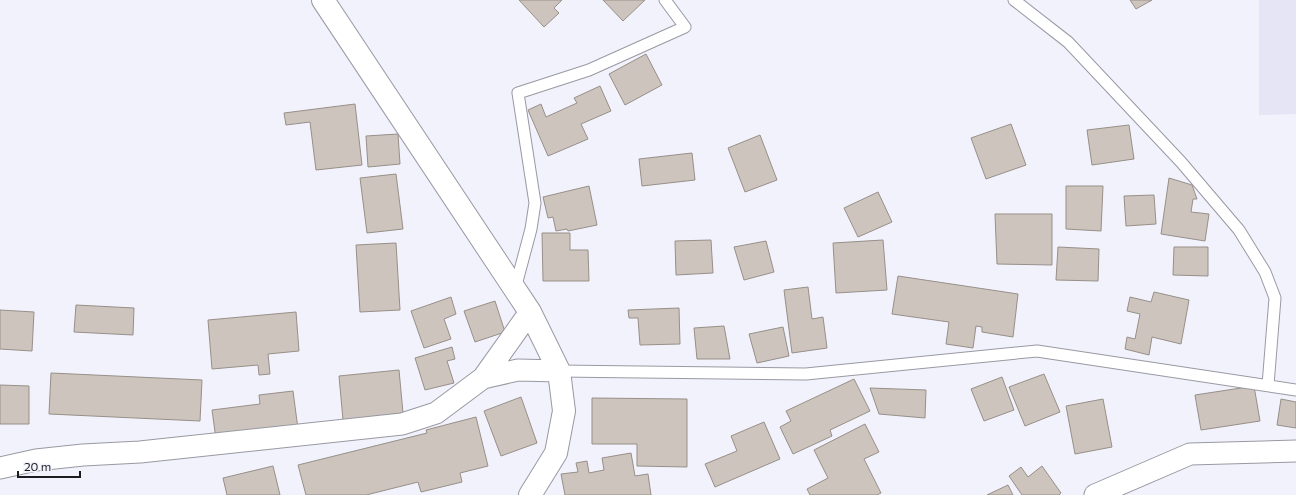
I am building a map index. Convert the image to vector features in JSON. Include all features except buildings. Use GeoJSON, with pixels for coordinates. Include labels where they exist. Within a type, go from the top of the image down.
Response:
{"type":"FeatureCollection","features":[{"type":"Feature","properties":{"kind":"street"},"geometry":{"type":"LineString","coordinates":[[323,0],[530,312],[560,371],[564,411],[556,453],[530,495]]}},
{"type":"Feature","properties":{"kind":"street"},"geometry":{"type":"LineString","coordinates":[[0,468],[36,460],[83,455],[140,452],[402,424],[436,413],[483,378],[530,312]]}},
{"type":"Feature","properties":{"kind":"street"},"geometry":{"type":"LineString","coordinates":[[483,378],[518,370],[560,371]]}},
{"type":"Feature","properties":{"kind":"street"},"geometry":{"type":"LineString","coordinates":[[1095,495],[1190,454],[1296,451]]}},
{"type":"Feature","properties":{"kind":"lane"},"geometry":{"type":"LineString","coordinates":[[514,289],[531,229],[535,203],[518,93],[589,70],[684,27],[665,0]]}},
{"type":"Feature","properties":{"kind":"lane"},"geometry":{"type":"LineString","coordinates":[[1014,0],[1068,42],[1181,162],[1239,230],[1265,272],[1275,298],[1268,385]]}},
{"type":"Feature","properties":{"kind":"lane"},"geometry":{"type":"LineString","coordinates":[[560,371],[806,374],[1037,351],[1296,390]]}},
{"type":"Feature","properties":{"kind":"shaded area"},"geometry":{"type":"Polygon","coordinates":[[[1259,0],[1296,0],[1296,114],[1259,115],[1259,0]]]}}]}
